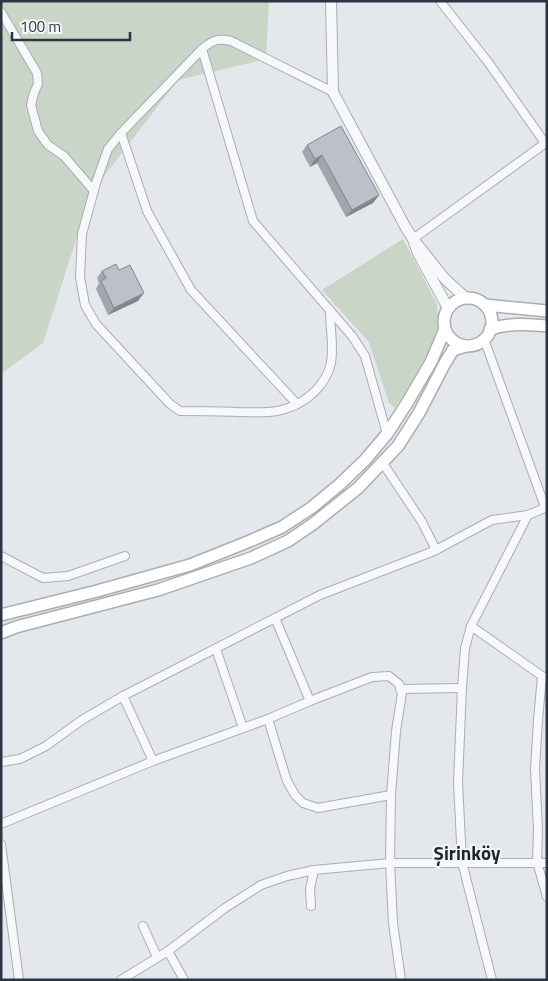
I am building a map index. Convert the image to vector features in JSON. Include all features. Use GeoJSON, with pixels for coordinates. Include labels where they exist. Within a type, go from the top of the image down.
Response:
{"type":"FeatureCollection","features":[{"type":"Feature","properties":{"kind":"main road"},"geometry":{"type":"LineString","coordinates":[[466,346],[453,340],[445,329],[445,314],[448,308],[459,299],[473,298],[485,305],[547,311]]}},
{"type":"Feature","properties":{"kind":"main road"},"geometry":{"type":"LineString","coordinates":[[1,633],[16,627],[158,590],[251,558],[288,541],[313,524],[358,488],[398,446],[419,413],[445,363],[454,350],[474,345],[487,336],[490,329],[491,316],[485,305]]}},
{"type":"Feature","properties":{"kind":"main road"},"geometry":{"type":"LineString","coordinates":[[490,329],[503,325],[524,323],[547,326]]}},
{"type":"Feature","properties":{"kind":"main road"},"geometry":{"type":"LineString","coordinates":[[1,615],[97,592],[190,565],[282,526],[311,508],[365,460],[387,434],[431,362],[445,329]]}},
{"type":"Feature","properties":{"kind":"street"},"geometry":{"type":"LineString","coordinates":[[331,1],[333,92],[406,228],[445,279],[466,298]]}},
{"type":"Feature","properties":{"kind":"street"},"geometry":{"type":"LineString","coordinates":[[414,239],[546,143],[488,62],[440,1]]}},
{"type":"Feature","properties":{"kind":"street"},"geometry":{"type":"LineString","coordinates":[[1,12],[37,73],[38,84],[31,105],[38,131],[48,145],[64,156],[94,191]]}},
{"type":"Feature","properties":{"kind":"street"},"geometry":{"type":"LineString","coordinates":[[330,310],[333,346],[330,365],[325,380],[308,398],[287,409],[264,412],[180,411],[170,404],[96,324],[85,305],[80,277],[82,234],[108,149],[121,133],[212,41],[221,39],[231,41],[333,92]]}},
{"type":"Feature","properties":{"kind":"street"},"geometry":{"type":"LineString","coordinates":[[202,49],[253,221],[352,336],[364,356],[387,434]]}},
{"type":"Feature","properties":{"kind":"street"},"geometry":{"type":"LineString","coordinates":[[121,133],[147,211],[191,290],[296,404]]}},
{"type":"Feature","properties":{"kind":"street"},"geometry":{"type":"LineString","coordinates":[[414,239],[418,254],[448,308]]}},
{"type":"Feature","properties":{"kind":"street"},"geometry":{"type":"LineString","coordinates":[[1,762],[20,759],[46,746],[82,720],[123,696],[320,594],[436,550],[492,520],[528,515],[546,507],[484,339]]}},
{"type":"Feature","properties":{"kind":"street"},"geometry":{"type":"LineString","coordinates":[[382,462],[416,514],[436,550]]}},
{"type":"Feature","properties":{"kind":"street"},"geometry":{"type":"LineString","coordinates":[[492,980],[462,862],[458,782],[465,648],[470,626],[528,515]]}},
{"type":"Feature","properties":{"kind":"street"},"geometry":{"type":"LineString","coordinates":[[1,556],[43,578],[68,576],[125,556]]}},
{"type":"Feature","properties":{"kind":"street"},"geometry":{"type":"LineString","coordinates":[[276,618],[310,701]]}},
{"type":"Feature","properties":{"kind":"street"},"geometry":{"type":"LineString","coordinates":[[470,626],[545,678],[538,720],[535,769],[538,830],[537,862],[547,897]]}},
{"type":"Feature","properties":{"kind":"street"},"geometry":{"type":"LineString","coordinates":[[216,649],[243,728]]}},
{"type":"Feature","properties":{"kind":"street"},"geometry":{"type":"LineString","coordinates":[[1,824],[153,761],[268,719],[372,677],[389,676],[398,684],[402,693],[396,731],[391,795],[390,863],[393,923],[400,980]]}},
{"type":"Feature","properties":{"kind":"street"},"geometry":{"type":"LineString","coordinates":[[400,689],[462,688]]}},
{"type":"Feature","properties":{"kind":"street"},"geometry":{"type":"LineString","coordinates":[[123,696],[153,761]]}},
{"type":"Feature","properties":{"kind":"street"},"geometry":{"type":"LineString","coordinates":[[268,719],[286,781],[302,804],[318,808],[391,795]]}},
{"type":"Feature","properties":{"kind":"street"},"geometry":{"type":"LineString","coordinates":[[1,844],[19,980]]}},
{"type":"Feature","properties":{"kind":"street"},"geometry":{"type":"LineString","coordinates":[[121,980],[168,951],[225,908],[261,885],[287,876],[314,870],[390,863],[547,863]]}},
{"type":"Feature","properties":{"kind":"street"},"geometry":{"type":"LineString","coordinates":[[311,906],[310,889],[314,870]]}},
{"type":"Feature","properties":{"kind":"street"},"geometry":{"type":"LineString","coordinates":[[143,926],[157,957]]}},
{"type":"Feature","properties":{"kind":"street"},"geometry":{"type":"LineString","coordinates":[[168,951],[184,980]]}},
{"type":"Feature","properties":{"kind":"green space"},"geometry":{"type":"Polygon","coordinates":[[[1,1],[269,1],[266,59],[178,80],[91,193],[43,343],[1,374],[1,1]]]}},
{"type":"Feature","properties":{"kind":"green space"},"geometry":{"type":"Polygon","coordinates":[[[403,239],[437,304],[438,322],[435,340],[395,408],[389,403],[369,342],[322,290],[403,239]]]}},
{"type":"Feature","properties":{"kind":"building"},"geometry":{"type":"Polygon","coordinates":[[[341,126],[379,195],[352,210],[322,155],[315,159],[307,145],[341,126]]]}},
{"type":"Feature","properties":{"kind":"building"},"geometry":{"type":"Polygon","coordinates":[[[116,264],[119,270],[130,265],[144,293],[114,308],[101,281],[106,278],[102,271],[116,264]]]}},
{"type":"Feature","properties":{"kind":"district","name":"Şirinköy"},"geometry":{"type":"Point","coordinates":[467,853]}}]}
